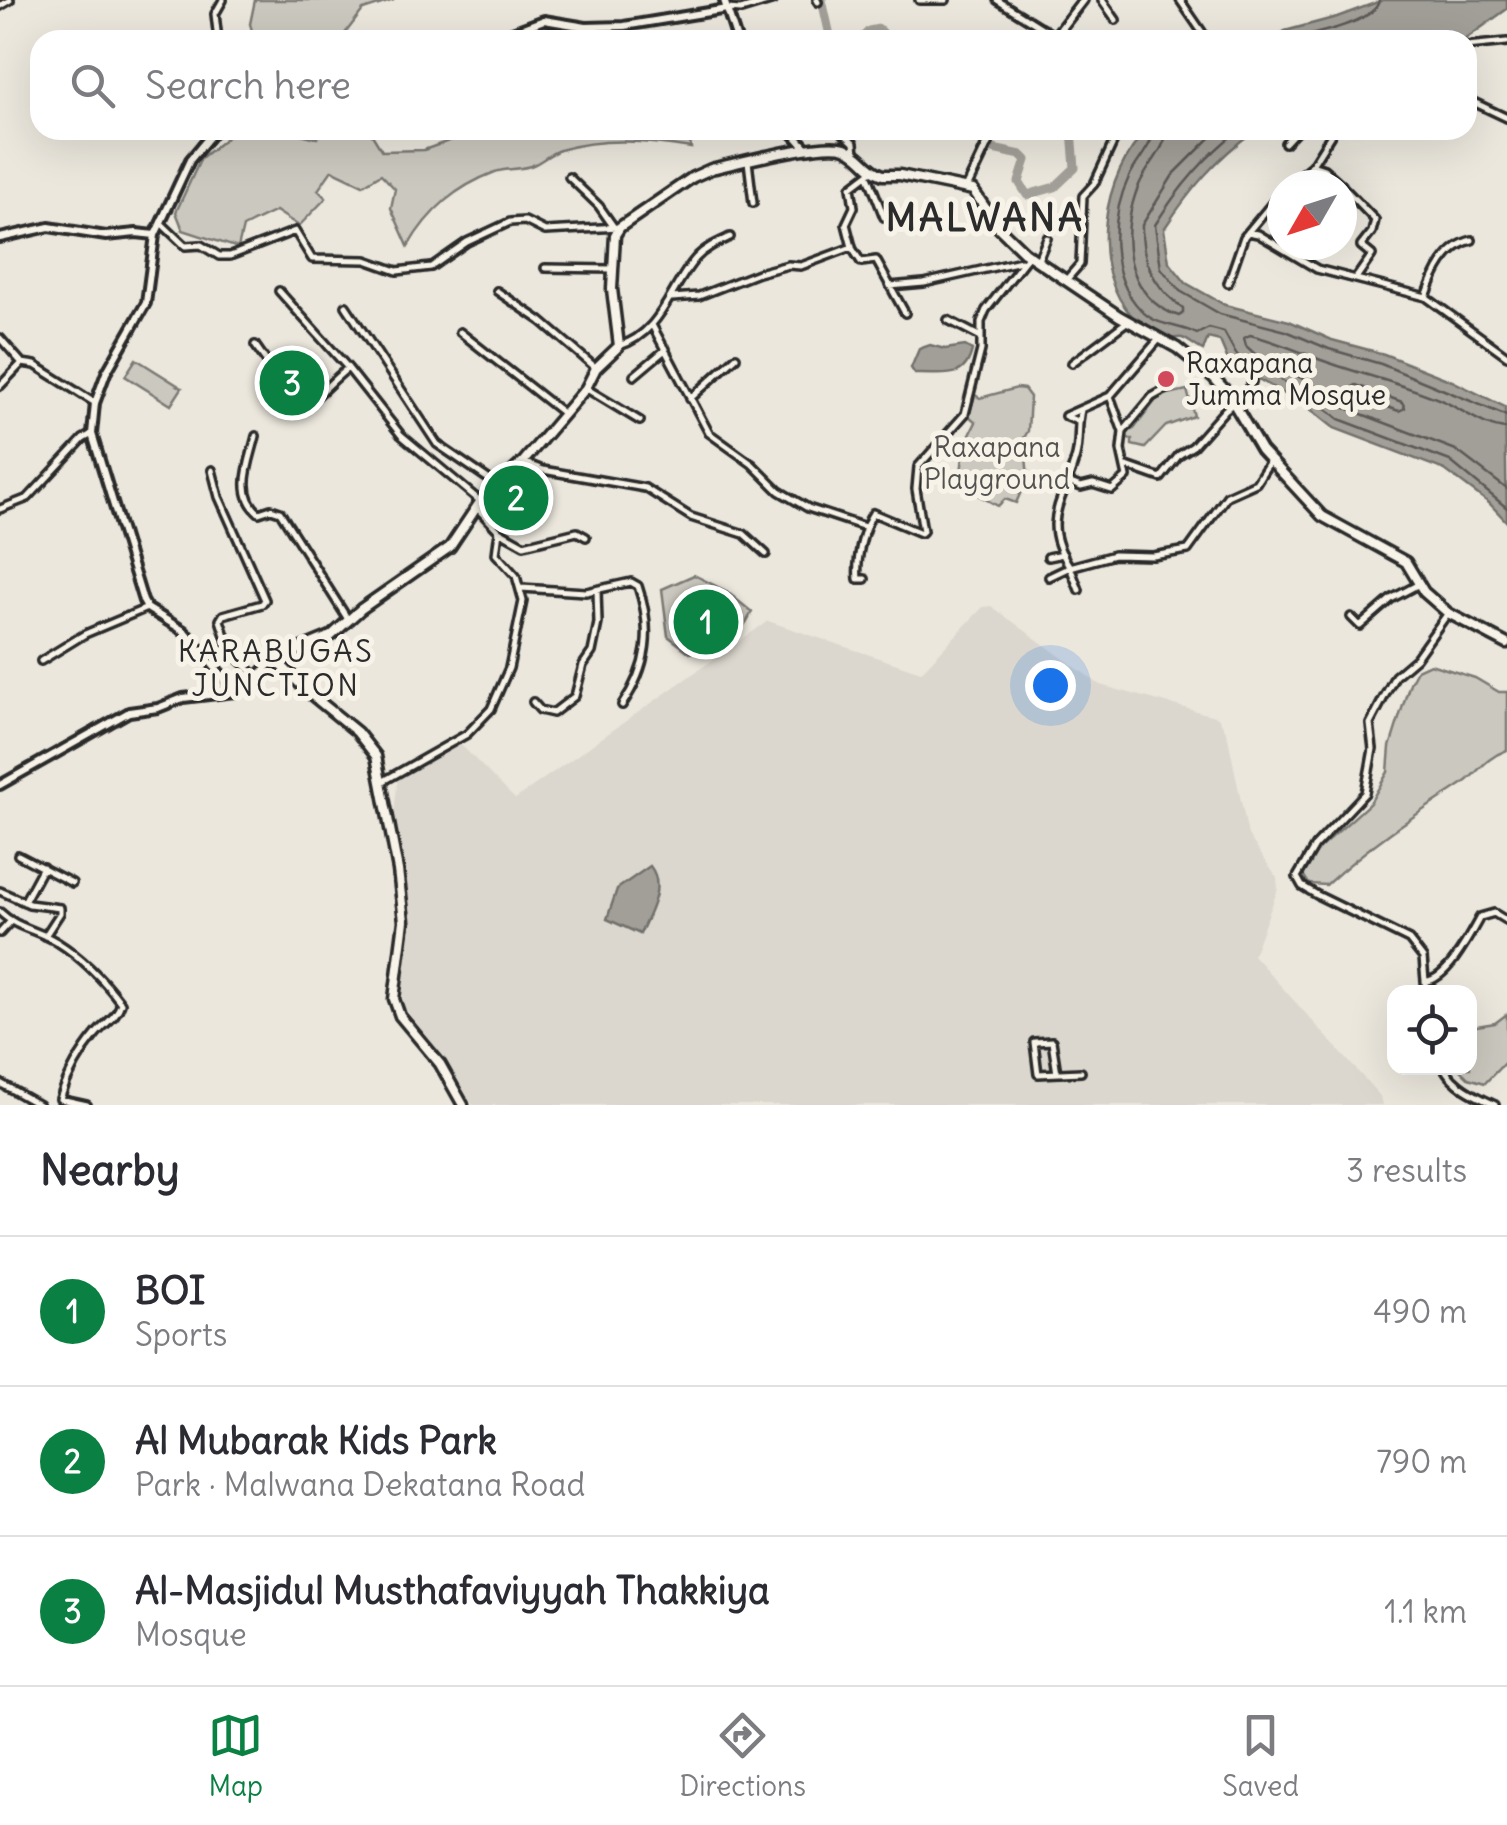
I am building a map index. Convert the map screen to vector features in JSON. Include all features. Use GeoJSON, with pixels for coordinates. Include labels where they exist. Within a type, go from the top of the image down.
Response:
{"type":"FeatureCollection","features":[{"type":"Feature","properties":{"kind":"main road"},"geometry":{"type":"LineString","coordinates":[[463,1105],[440,1064],[400,1016],[394,999],[404,921],[376,756],[357,732],[274,659],[325,640],[396,583],[450,547],[478,504],[523,462],[586,388],[596,368],[620,346],[612,268],[616,226],[711,169],[827,144],[855,153],[870,174],[967,187],[980,197],[999,228],[1030,258],[1177,348],[1213,377],[1233,402],[1254,441],[1322,516],[1406,562],[1419,584],[1448,613],[1507,644]]}},
{"type":"Feature","properties":{"kind":"street"},"geometry":{"type":"LineString","coordinates":[[0,6],[10,0]]}},
{"type":"Feature","properties":{"kind":"street"},"geometry":{"type":"LineString","coordinates":[[217,30],[215,14],[223,0]]}},
{"type":"Feature","properties":{"kind":"street"},"geometry":{"type":"LineString","coordinates":[[724,0],[734,30]]}},
{"type":"Feature","properties":{"kind":"street"},"geometry":{"type":"LineString","coordinates":[[518,30],[544,20],[586,27],[624,26],[741,10],[774,0]]}},
{"type":"Feature","properties":{"kind":"street"},"geometry":{"type":"LineString","coordinates":[[919,0],[946,0]]}},
{"type":"Feature","properties":{"kind":"street"},"geometry":{"type":"LineString","coordinates":[[997,0],[1042,30]]}},
{"type":"Feature","properties":{"kind":"street"},"geometry":{"type":"LineString","coordinates":[[1060,30],[1083,0]]}},
{"type":"Feature","properties":{"kind":"street"},"geometry":{"type":"LineString","coordinates":[[1102,0],[1116,20]]}},
{"type":"Feature","properties":{"kind":"street"},"geometry":{"type":"LineString","coordinates":[[1180,0],[1201,30]]}},
{"type":"Feature","properties":{"kind":"street"},"geometry":{"type":"LineString","coordinates":[[1477,45],[1507,42]]}},
{"type":"Feature","properties":{"kind":"street"},"geometry":{"type":"LineString","coordinates":[[1477,104],[1507,118]]}},
{"type":"Feature","properties":{"kind":"street"},"geometry":{"type":"LineString","coordinates":[[207,140],[190,160],[155,235],[146,303],[106,373],[94,403],[92,434],[147,608],[184,631],[236,692]]}},
{"type":"Feature","properties":{"kind":"street"},"geometry":{"type":"LineString","coordinates":[[799,140],[806,148]]}},
{"type":"Feature","properties":{"kind":"street"},"geometry":{"type":"LineString","coordinates":[[851,140],[855,153]]}},
{"type":"Feature","properties":{"kind":"street"},"geometry":{"type":"LineString","coordinates":[[967,187],[989,140]]}},
{"type":"Feature","properties":{"kind":"street"},"geometry":{"type":"LineString","coordinates":[[1066,279],[1080,264],[1084,196],[1115,140]]}},
{"type":"Feature","properties":{"kind":"street"},"geometry":{"type":"LineString","coordinates":[[1306,170],[1327,140]]}},
{"type":"Feature","properties":{"kind":"street"},"geometry":{"type":"LineString","coordinates":[[748,161],[754,203]]}},
{"type":"Feature","properties":{"kind":"street"},"geometry":{"type":"LineString","coordinates":[[1312,165],[1325,170]]}},
{"type":"Feature","properties":{"kind":"street"},"geometry":{"type":"LineString","coordinates":[[884,217],[870,174],[850,188],[854,206],[846,224],[861,262],[876,260],[905,313]]}},
{"type":"Feature","properties":{"kind":"street"},"geometry":{"type":"LineString","coordinates":[[570,177],[616,226]]}},
{"type":"Feature","properties":{"kind":"street"},"geometry":{"type":"LineString","coordinates":[[1356,278],[1372,256],[1361,246],[1372,232],[1375,220],[1357,201]]}},
{"type":"Feature","properties":{"kind":"street"},"geometry":{"type":"LineString","coordinates":[[1228,283],[1248,232],[1267,209]]}},
{"type":"Feature","properties":{"kind":"street"},"geometry":{"type":"LineString","coordinates":[[161,223],[186,246],[202,244],[219,256],[230,256],[295,231],[312,259],[366,260],[397,271],[431,267],[467,242],[510,222],[525,222],[545,231],[616,226]]}},
{"type":"Feature","properties":{"kind":"street"},"geometry":{"type":"LineString","coordinates":[[1,240],[48,226],[106,236],[155,235]]}},
{"type":"Feature","properties":{"kind":"street"},"geometry":{"type":"LineString","coordinates":[[1248,232],[1317,269],[1426,297],[1507,356]]}},
{"type":"Feature","properties":{"kind":"street"},"geometry":{"type":"LineString","coordinates":[[620,346],[652,324],[704,250],[730,238]]}},
{"type":"Feature","properties":{"kind":"street"},"geometry":{"type":"LineString","coordinates":[[865,579],[858,578],[857,571],[871,515],[877,512],[903,527],[923,531],[916,474],[966,414],[982,350],[979,336],[986,310],[1047,238]]}},
{"type":"Feature","properties":{"kind":"street"},"geometry":{"type":"LineString","coordinates":[[1426,297],[1435,272],[1460,243],[1472,240]]}},
{"type":"Feature","properties":{"kind":"street"},"geometry":{"type":"LineString","coordinates":[[672,298],[699,296],[758,273],[788,265],[801,266],[852,247]]}},
{"type":"Feature","properties":{"kind":"street"},"geometry":{"type":"LineString","coordinates":[[890,286],[924,283],[1030,258]]}},
{"type":"Feature","properties":{"kind":"street"},"geometry":{"type":"LineString","coordinates":[[545,268],[612,268]]}},
{"type":"Feature","properties":{"kind":"street"},"geometry":{"type":"LineString","coordinates":[[278,291],[416,450],[478,504],[499,531],[524,544],[577,532],[586,537]]}},
{"type":"Feature","properties":{"kind":"street"},"geometry":{"type":"LineString","coordinates":[[496,291],[596,368]]}},
{"type":"Feature","properties":{"kind":"street"},"geometry":{"type":"LineString","coordinates":[[346,306],[437,444],[497,486]]}},
{"type":"Feature","properties":{"kind":"street"},"geometry":{"type":"LineString","coordinates":[[948,320],[979,336]]}},
{"type":"Feature","properties":{"kind":"street"},"geometry":{"type":"LineString","coordinates":[[1072,363],[1128,321]]}},
{"type":"Feature","properties":{"kind":"street"},"geometry":{"type":"LineString","coordinates":[[652,324],[709,433],[752,464],[780,491],[808,508],[865,527]]}},
{"type":"Feature","properties":{"kind":"street"},"geometry":{"type":"LineString","coordinates":[[460,332],[564,414]]}},
{"type":"Feature","properties":{"kind":"street"},"geometry":{"type":"LineString","coordinates":[[0,338],[22,363],[35,365],[94,403]]}},
{"type":"Feature","properties":{"kind":"street"},"geometry":{"type":"LineString","coordinates":[[1077,422],[1065,416],[1110,396],[1160,338]]}},
{"type":"Feature","properties":{"kind":"street"},"geometry":{"type":"LineString","coordinates":[[255,345],[269,365],[268,380],[299,409],[348,368]]}},
{"type":"Feature","properties":{"kind":"street"},"geometry":{"type":"LineString","coordinates":[[634,376],[666,349]]}},
{"type":"Feature","properties":{"kind":"street"},"geometry":{"type":"LineString","coordinates":[[690,399],[736,357]]}},
{"type":"Feature","properties":{"kind":"street"},"geometry":{"type":"LineString","coordinates":[[0,386],[22,363]]}},
{"type":"Feature","properties":{"kind":"street"},"geometry":{"type":"LineString","coordinates":[[1127,466],[1162,478],[1179,455],[1248,392],[1252,382]]}},
{"type":"Feature","properties":{"kind":"street"},"geometry":{"type":"LineString","coordinates":[[1123,432],[1152,398],[1170,386]]}},
{"type":"Feature","properties":{"kind":"street"},"geometry":{"type":"LineString","coordinates":[[586,388],[640,421]]}},
{"type":"Feature","properties":{"kind":"street"},"geometry":{"type":"LineString","coordinates":[[1067,482],[1112,490],[1128,477],[1121,450],[1123,432],[1110,396]]}},
{"type":"Feature","properties":{"kind":"street"},"geometry":{"type":"LineString","coordinates":[[1079,590],[1062,554],[1054,523],[1056,505],[1078,453],[1077,422],[1082,410]]}},
{"type":"Feature","properties":{"kind":"street"},"geometry":{"type":"LineString","coordinates":[[0,510],[28,498],[92,434]]}},
{"type":"Feature","properties":{"kind":"street"},"geometry":{"type":"LineString","coordinates":[[256,436],[244,483],[253,508],[259,513],[280,512],[348,621]]}},
{"type":"Feature","properties":{"kind":"street"},"geometry":{"type":"LineString","coordinates":[[1049,577],[1070,567],[1114,556],[1153,556],[1188,550],[1227,496],[1256,483],[1270,461]]}},
{"type":"Feature","properties":{"kind":"street"},"geometry":{"type":"LineString","coordinates":[[523,462],[543,470],[645,488],[692,517],[744,534],[766,554]]}},
{"type":"Feature","properties":{"kind":"street"},"geometry":{"type":"LineString","coordinates":[[212,470],[265,600],[222,615],[220,620],[230,651],[256,676]]}},
{"type":"Feature","properties":{"kind":"street"},"geometry":{"type":"LineString","coordinates":[[382,782],[466,734],[491,709],[509,668],[523,601],[516,576],[496,554],[499,531]]}},
{"type":"Feature","properties":{"kind":"street"},"geometry":{"type":"LineString","coordinates":[[1048,557],[1062,554]]}},
{"type":"Feature","properties":{"kind":"street"},"geometry":{"type":"LineString","coordinates":[[521,588],[568,593],[631,582],[638,586],[648,651],[635,686],[622,705]]}},
{"type":"Feature","properties":{"kind":"street"},"geometry":{"type":"LineString","coordinates":[[1350,617],[1360,626],[1391,599],[1419,584]]}},
{"type":"Feature","properties":{"kind":"street"},"geometry":{"type":"LineString","coordinates":[[533,702],[540,710],[553,713],[575,696],[592,652],[598,623],[598,590]]}},
{"type":"Feature","properties":{"kind":"street"},"geometry":{"type":"LineString","coordinates":[[42,661],[85,634],[147,608]]}},
{"type":"Feature","properties":{"kind":"street"},"geometry":{"type":"LineString","coordinates":[[1426,985],[1423,958],[1409,940],[1333,904],[1302,886],[1297,877],[1315,846],[1365,794],[1374,749],[1370,724],[1395,676],[1416,658],[1448,613]]}},
{"type":"Feature","properties":{"kind":"street"},"geometry":{"type":"LineString","coordinates":[[0,785],[129,712],[158,708],[183,698],[236,692],[248,686],[274,659]]}},
{"type":"Feature","properties":{"kind":"street"},"geometry":{"type":"LineString","coordinates":[[18,855],[72,883]]}},
{"type":"Feature","properties":{"kind":"street"},"geometry":{"type":"LineString","coordinates":[[24,902],[44,867]]}},
{"type":"Feature","properties":{"kind":"street"},"geometry":{"type":"LineString","coordinates":[[0,891],[24,902],[61,910],[45,936]]}},
{"type":"Feature","properties":{"kind":"street"},"geometry":{"type":"LineString","coordinates":[[0,912],[10,922],[45,936],[97,972],[122,1004],[78,1060],[58,1102],[87,1105]]}},
{"type":"Feature","properties":{"kind":"street"},"geometry":{"type":"LineString","coordinates":[[1426,981],[1438,978],[1465,945],[1480,917],[1494,913],[1507,922]]}},
{"type":"Feature","properties":{"kind":"street"},"geometry":{"type":"LineString","coordinates":[[0,933],[10,922]]}},
{"type":"Feature","properties":{"kind":"street"},"geometry":{"type":"LineString","coordinates":[[1057,1073],[1052,1041],[1034,1042],[1038,1074],[1081,1072]]}},
{"type":"Feature","properties":{"kind":"street"},"geometry":{"type":"LineString","coordinates":[[1448,1075],[1476,1098],[1495,1105]]}},
{"type":"Feature","properties":{"kind":"street"},"geometry":{"type":"LineString","coordinates":[[0,1083],[39,1105]]}},
{"type":"Feature","properties":{"kind":"shaded area"},"geometry":{"type":"Polygon","coordinates":[[[991,606],[1100,685],[1218,717],[1227,733],[1248,835],[1277,878],[1278,889],[1253,955],[1380,1096],[1382,1105],[473,1105],[403,1005],[402,981],[409,938],[394,814],[398,775],[456,740],[515,799],[768,621],[921,672],[983,607],[991,606]]]}},
{"type":"Feature","properties":{"kind":"green space"},"geometry":{"type":"Polygon","coordinates":[[[255,0],[394,0],[363,10],[348,30],[252,30],[255,0]]]}},
{"type":"Feature","properties":{"kind":"green space"},"geometry":{"type":"Polygon","coordinates":[[[224,140],[375,140],[382,151],[424,150],[452,140],[690,140],[691,148],[642,142],[593,143],[560,150],[529,167],[495,172],[445,201],[408,246],[391,208],[395,189],[381,174],[363,185],[332,170],[318,190],[326,198],[299,226],[276,211],[243,227],[238,248],[183,230],[176,212],[201,158],[224,140]]]}},
{"type":"Feature","properties":{"kind":"green space"},"geometry":{"type":"Polygon","coordinates":[[[136,359],[182,388],[171,405],[125,376],[136,359]]]}},
{"type":"Feature","properties":{"kind":"green space","name":"Raxapana Playground"},"geometry":{"type":"Polygon","coordinates":[[[1024,389],[1030,397],[1024,438],[1028,476],[1016,503],[1005,499],[998,506],[969,490],[970,478],[961,474],[964,446],[976,422],[969,416],[975,395],[980,398],[1024,389]]]}},
{"type":"Feature","properties":{"kind":"green space"},"geometry":{"type":"Polygon","coordinates":[[[1187,390],[1194,416],[1166,426],[1145,448],[1125,439],[1125,432],[1134,429],[1159,396],[1187,390]]]}},
{"type":"Feature","properties":{"kind":"green space"},"geometry":{"type":"Polygon","coordinates":[[[522,477],[536,481],[532,500],[515,520],[498,497],[522,477]]]}},
{"type":"Feature","properties":{"kind":"green space"},"geometry":{"type":"Polygon","coordinates":[[[694,575],[726,591],[752,612],[741,630],[727,641],[690,653],[668,636],[662,589],[694,575]]]}},
{"type":"Feature","properties":{"kind":"green space"},"geometry":{"type":"Polygon","coordinates":[[[1430,664],[1507,692],[1507,750],[1374,845],[1326,885],[1309,884],[1302,873],[1312,855],[1370,803],[1388,772],[1390,747],[1410,683],[1417,670],[1430,664]]]}},
{"type":"Feature","properties":{"kind":"green space"},"geometry":{"type":"Polygon","coordinates":[[[1507,1014],[1507,1060],[1485,1083],[1468,1078],[1465,1075],[1477,1075],[1477,1026],[1495,1023],[1507,1014]]]}},
{"type":"Feature","properties":{"kind":"water"},"geometry":{"type":"Polygon","coordinates":[[[1383,0],[1507,0],[1507,9],[1477,31],[1289,30],[1383,0]]]}},
{"type":"Feature","properties":{"kind":"water"},"geometry":{"type":"Polygon","coordinates":[[[1139,140],[1243,140],[1205,175],[1164,229],[1169,262],[1186,283],[1225,305],[1289,321],[1332,340],[1384,354],[1505,407],[1507,522],[1445,470],[1334,428],[1309,408],[1244,375],[1228,360],[1220,341],[1208,338],[1203,350],[1182,338],[1163,337],[1134,318],[1119,298],[1109,274],[1105,248],[1111,195],[1139,140]]]}},
{"type":"Feature","properties":{"kind":"water"},"geometry":{"type":"Polygon","coordinates":[[[930,345],[945,349],[965,346],[972,350],[964,367],[951,374],[915,374],[911,368],[919,349],[930,345]]]}},
{"type":"Feature","properties":{"kind":"water"},"geometry":{"type":"Polygon","coordinates":[[[650,866],[656,891],[640,934],[607,919],[617,889],[650,866]]]}},
{"type":"Feature","properties":{"kind":"waterway"},"geometry":{"type":"LineString","coordinates":[[822,0],[829,30]]}},
{"type":"Feature","properties":{"kind":"waterway"},"geometry":{"type":"LineString","coordinates":[[874,30],[880,30]]}},
{"type":"Feature","properties":{"kind":"waterway"},"geometry":{"type":"LineString","coordinates":[[980,140],[993,149],[1021,155],[1026,160],[1019,182],[1027,195],[1055,187],[1075,168],[1073,140]]}},
{"type":"Feature","properties":{"kind":"place","name":"Raxapana Jumma Mosque"},"geometry":{"type":"Point","coordinates":[1166,379]}},
{"type":"Feature","properties":{"kind":"place","name":"Al-Masjidul Musthafaviyyah Thakkiya"},"geometry":{"type":"Point","coordinates":[292,383]}},
{"type":"Feature","properties":{"kind":"place","name":"Al Mubarak Kids Park"},"geometry":{"type":"Point","coordinates":[516,498]}},
{"type":"Feature","properties":{"kind":"place","name":"BOI"},"geometry":{"type":"Point","coordinates":[706,622]}},
{"type":"Feature","properties":{"kind":"district","name":"MALWANA"},"geometry":{"type":"Point","coordinates":[985,217]}},
{"type":"Feature","properties":{"kind":"district","name":"KARABUGAS JUNCTION"},"geometry":{"type":"Point","coordinates":[276,668]}}]}
